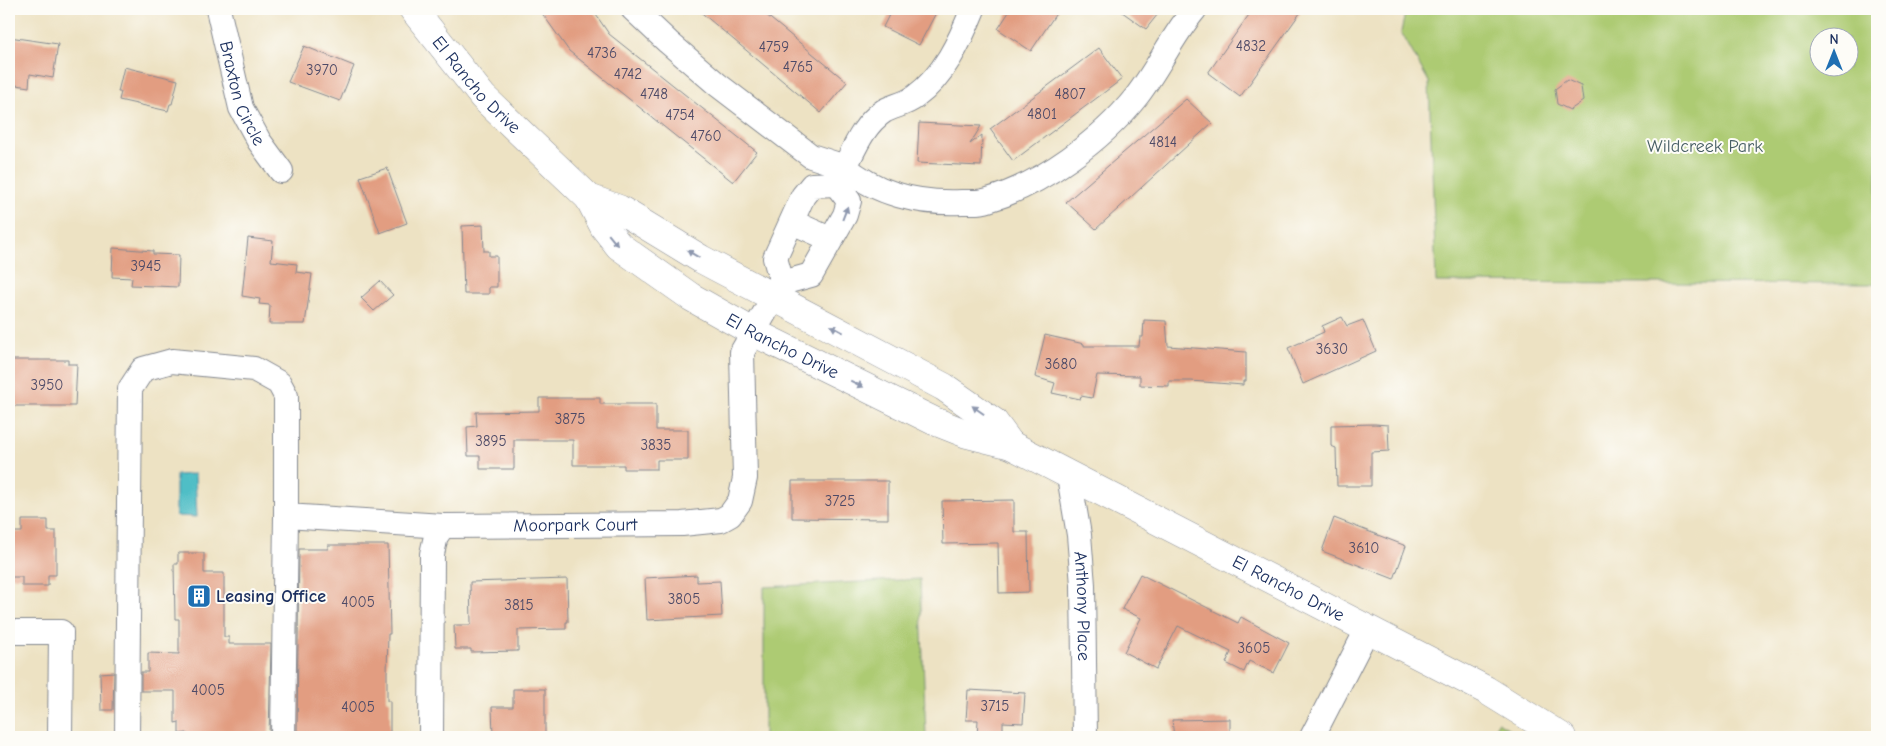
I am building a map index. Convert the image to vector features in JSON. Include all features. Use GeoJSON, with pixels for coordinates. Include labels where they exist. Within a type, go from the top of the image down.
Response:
{"type":"FeatureCollection","features":[{"type":"Feature","properties":{"kind":"main road","name":"El Rancho Drive"},"geometry":{"type":"LineString","coordinates":[[413,9],[483,96],[589,198],[604,228],[619,246],[684,293],[752,332],[934,421],[967,434],[1011,445],[1486,690],[1562,737]]}},
{"type":"Feature","properties":{"kind":"main road","name":"El Rancho Drive"},"geometry":{"type":"LineString","coordinates":[[589,198],[619,209],[701,259],[778,290],[944,387],[994,422],[1011,445]]}},
{"type":"Feature","properties":{"kind":"street","name":"Braxton Circle"},"geometry":{"type":"LineString","coordinates":[[218,9],[241,108],[259,141],[281,171]]}},
{"type":"Feature","properties":{"kind":"street"},"geometry":{"type":"LineString","coordinates":[[633,9],[718,85],[811,156],[840,175],[907,198],[933,202],[986,201],[1013,192],[1075,155],[1124,110],[1140,90],[1170,42],[1195,9]]}},
{"type":"Feature","properties":{"kind":"street"},"geometry":{"type":"LineString","coordinates":[[840,175],[849,201],[844,216],[811,275],[778,290],[775,258],[804,196],[812,185],[840,175],[867,125],[883,112],[915,97],[942,70],[961,37],[973,9]]}},
{"type":"Feature","properties":{"kind":"street"},"geometry":{"type":"LineString","coordinates":[[792,222],[830,239]]}},
{"type":"Feature","properties":{"kind":"street","name":"Moorpark Court"},"geometry":{"type":"LineString","coordinates":[[286,516],[443,526],[682,524],[721,520],[730,515],[740,501],[745,478],[742,352],[778,290]]}},
{"type":"Feature","properties":{"kind":"street"},"geometry":{"type":"LineString","coordinates":[[127,737],[130,389],[143,369],[172,362],[254,369],[279,382],[286,396],[283,737]]}},
{"type":"Feature","properties":{"kind":"street","name":"Anthony Place"},"geometry":{"type":"LineString","coordinates":[[1069,476],[1079,535],[1083,585],[1085,737]]}},
{"type":"Feature","properties":{"kind":"street"},"geometry":{"type":"LineString","coordinates":[[431,737],[432,554],[436,536],[443,526]]}},
{"type":"Feature","properties":{"kind":"street"},"geometry":{"type":"LineString","coordinates":[[1312,737],[1368,628]]}},
{"type":"Feature","properties":{"kind":"street"},"geometry":{"type":"LineString","coordinates":[[9,632],[61,632],[60,737]]}},
{"type":"Feature","properties":{"kind":"green space","name":"Wildcreek Park"},"geometry":{"type":"Polygon","coordinates":[[[1406,9],[1877,9],[1877,284],[1436,282],[1429,82],[1401,32],[1406,9]]]}},
{"type":"Feature","properties":{"kind":"green space"},"geometry":{"type":"Polygon","coordinates":[[[920,579],[926,737],[764,737],[764,587],[920,579]]]}},
{"type":"Feature","properties":{"kind":"green space"},"geometry":{"type":"Polygon","coordinates":[[[1498,722],[1522,737],[1490,737],[1498,722]]]}},
{"type":"Feature","properties":{"kind":"water"},"geometry":{"type":"Polygon","coordinates":[[[195,474],[197,517],[176,516],[176,475],[195,474]]]}},
{"type":"Feature","properties":{"kind":"building"},"geometry":{"type":"Polygon","coordinates":[[[539,9],[592,9],[609,34],[757,152],[733,182],[569,51],[539,9]]]}},
{"type":"Feature","properties":{"kind":"building"},"geometry":{"type":"Polygon","coordinates":[[[697,9],[759,9],[847,82],[821,113],[697,9]]]}},
{"type":"Feature","properties":{"kind":"building"},"geometry":{"type":"Polygon","coordinates":[[[892,9],[938,9],[919,45],[883,27],[892,9]]]}},
{"type":"Feature","properties":{"kind":"building"},"geometry":{"type":"Polygon","coordinates":[[[1011,9],[1059,9],[1031,51],[998,29],[1011,9]]]}},
{"type":"Feature","properties":{"kind":"building"},"geometry":{"type":"Polygon","coordinates":[[[1118,9],[1162,9],[1146,29],[1118,9]]]}},
{"type":"Feature","properties":{"kind":"building"},"geometry":{"type":"Polygon","coordinates":[[[1253,9],[1303,9],[1240,97],[1208,73],[1253,9]]]}},
{"type":"Feature","properties":{"kind":"building"},"geometry":{"type":"Polygon","coordinates":[[[9,37],[58,44],[53,78],[30,74],[29,87],[9,84],[9,37]]]}},
{"type":"Feature","properties":{"kind":"building"},"geometry":{"type":"Polygon","coordinates":[[[304,46],[354,66],[340,101],[288,82],[304,46]]]}},
{"type":"Feature","properties":{"kind":"building"},"geometry":{"type":"Polygon","coordinates":[[[1099,48],[1122,79],[1013,161],[990,129],[1099,48]]]}},
{"type":"Feature","properties":{"kind":"building"},"geometry":{"type":"Polygon","coordinates":[[[124,67],[178,80],[172,104],[170,104],[168,111],[119,100],[121,92],[118,92],[124,67]]]}},
{"type":"Feature","properties":{"kind":"building"},"geometry":{"type":"Polygon","coordinates":[[[1567,80],[1581,86],[1583,101],[1570,110],[1557,104],[1555,89],[1567,80]]]}},
{"type":"Feature","properties":{"kind":"building"},"geometry":{"type":"Polygon","coordinates":[[[1186,99],[1212,123],[1096,229],[1066,202],[1186,99]]]}},
{"type":"Feature","properties":{"kind":"building"},"geometry":{"type":"Polygon","coordinates":[[[919,123],[981,126],[970,144],[982,135],[981,166],[917,163],[919,123]]]}},
{"type":"Feature","properties":{"kind":"building"},"geometry":{"type":"Polygon","coordinates":[[[387,168],[407,223],[380,233],[360,177],[387,168]]]}},
{"type":"Feature","properties":{"kind":"building"},"geometry":{"type":"Polygon","coordinates":[[[483,225],[484,251],[489,251],[489,256],[497,256],[497,287],[489,287],[489,294],[464,294],[462,226],[483,225]]]}},
{"type":"Feature","properties":{"kind":"building"},"geometry":{"type":"Polygon","coordinates":[[[248,238],[273,241],[271,261],[297,264],[296,272],[312,274],[305,324],[269,324],[270,305],[259,304],[260,299],[242,296],[248,238]]]}},
{"type":"Feature","properties":{"kind":"building"},"geometry":{"type":"Polygon","coordinates":[[[113,248],[153,251],[153,254],[179,255],[178,287],[131,285],[132,278],[112,277],[113,248]]]}},
{"type":"Feature","properties":{"kind":"building"},"geometry":{"type":"Polygon","coordinates":[[[380,281],[393,295],[374,311],[361,298],[380,281]]]}},
{"type":"Feature","properties":{"kind":"building"},"geometry":{"type":"Polygon","coordinates":[[[1342,317],[1347,326],[1363,320],[1376,351],[1303,384],[1288,348],[1324,332],[1322,326],[1342,317]]]}},
{"type":"Feature","properties":{"kind":"building"},"geometry":{"type":"Polygon","coordinates":[[[1144,320],[1166,321],[1168,346],[1246,352],[1246,381],[1243,381],[1243,385],[1169,381],[1169,386],[1140,385],[1140,376],[1097,375],[1092,398],[1081,396],[1080,399],[1052,393],[1055,383],[1035,377],[1045,335],[1084,344],[1084,346],[1139,346],[1140,337],[1143,337],[1144,320]]]}},
{"type":"Feature","properties":{"kind":"building"},"geometry":{"type":"Polygon","coordinates":[[[9,360],[68,360],[68,364],[77,364],[75,406],[9,406],[9,360]]]}},
{"type":"Feature","properties":{"kind":"building"},"geometry":{"type":"Polygon","coordinates":[[[539,398],[600,398],[600,404],[656,404],[656,430],[688,430],[688,460],[657,460],[657,469],[624,469],[624,465],[573,465],[573,440],[514,440],[514,469],[480,469],[480,456],[468,456],[467,427],[477,426],[476,412],[539,411],[539,398]]]}},
{"type":"Feature","properties":{"kind":"building"},"geometry":{"type":"Polygon","coordinates":[[[1331,425],[1388,425],[1389,451],[1371,452],[1371,486],[1337,486],[1336,448],[1331,446],[1331,425]]]}},
{"type":"Feature","properties":{"kind":"building"},"geometry":{"type":"Polygon","coordinates":[[[792,481],[888,481],[888,519],[792,518],[792,481]]]}},
{"type":"Feature","properties":{"kind":"building"},"geometry":{"type":"Polygon","coordinates":[[[1014,500],[1014,532],[1028,532],[1029,592],[999,593],[998,543],[943,544],[942,501],[1014,500]]]}},
{"type":"Feature","properties":{"kind":"building"},"geometry":{"type":"Polygon","coordinates":[[[1334,518],[1406,546],[1394,579],[1322,551],[1334,518]]]}},
{"type":"Feature","properties":{"kind":"building"},"geometry":{"type":"Polygon","coordinates":[[[22,520],[48,520],[48,531],[56,531],[56,575],[48,575],[48,586],[22,586],[22,577],[9,577],[9,532],[22,532],[22,520]]]}},
{"type":"Feature","properties":{"kind":"building"},"geometry":{"type":"Polygon","coordinates":[[[328,545],[388,545],[390,634],[388,634],[387,701],[390,701],[390,737],[297,737],[299,549],[328,549],[328,545]]]}},
{"type":"Feature","properties":{"kind":"building"},"geometry":{"type":"Polygon","coordinates":[[[178,553],[204,553],[204,573],[224,573],[224,637],[229,637],[229,644],[271,644],[269,737],[187,737],[187,733],[179,734],[179,722],[175,723],[175,691],[141,691],[141,672],[148,672],[148,653],[179,654],[179,619],[175,619],[174,564],[178,564],[178,553]]]}},
{"type":"Feature","properties":{"kind":"building"},"geometry":{"type":"Polygon","coordinates":[[[1140,574],[1238,623],[1241,617],[1289,643],[1274,673],[1249,661],[1244,672],[1226,663],[1231,652],[1178,626],[1156,669],[1124,652],[1141,618],[1122,609],[1140,574]]]}},
{"type":"Feature","properties":{"kind":"building"},"geometry":{"type":"Polygon","coordinates":[[[697,575],[697,582],[720,581],[722,616],[647,620],[645,578],[697,575]]]}},
{"type":"Feature","properties":{"kind":"building"},"geometry":{"type":"Polygon","coordinates":[[[567,579],[568,622],[566,622],[566,629],[518,630],[518,651],[471,652],[471,649],[455,649],[454,625],[470,625],[471,623],[470,582],[567,579]]]}},
{"type":"Feature","properties":{"kind":"building"},"geometry":{"type":"Polygon","coordinates":[[[114,672],[113,710],[101,710],[100,673],[114,672]]]}},
{"type":"Feature","properties":{"kind":"building"},"geometry":{"type":"Polygon","coordinates":[[[513,689],[545,689],[545,734],[493,735],[492,707],[513,707],[513,689]]]}},
{"type":"Feature","properties":{"kind":"building"},"geometry":{"type":"Polygon","coordinates":[[[968,690],[1025,693],[1023,723],[1003,722],[1003,737],[977,737],[978,720],[966,720],[968,690]]]}},
{"type":"Feature","properties":{"kind":"building"},"geometry":{"type":"Polygon","coordinates":[[[1230,719],[1230,737],[1174,737],[1172,720],[1230,719]]]}},
{"type":"Feature","properties":{"kind":"place","name":"Leasing Office"},"geometry":{"type":"Point","coordinates":[199,596]}}]}
